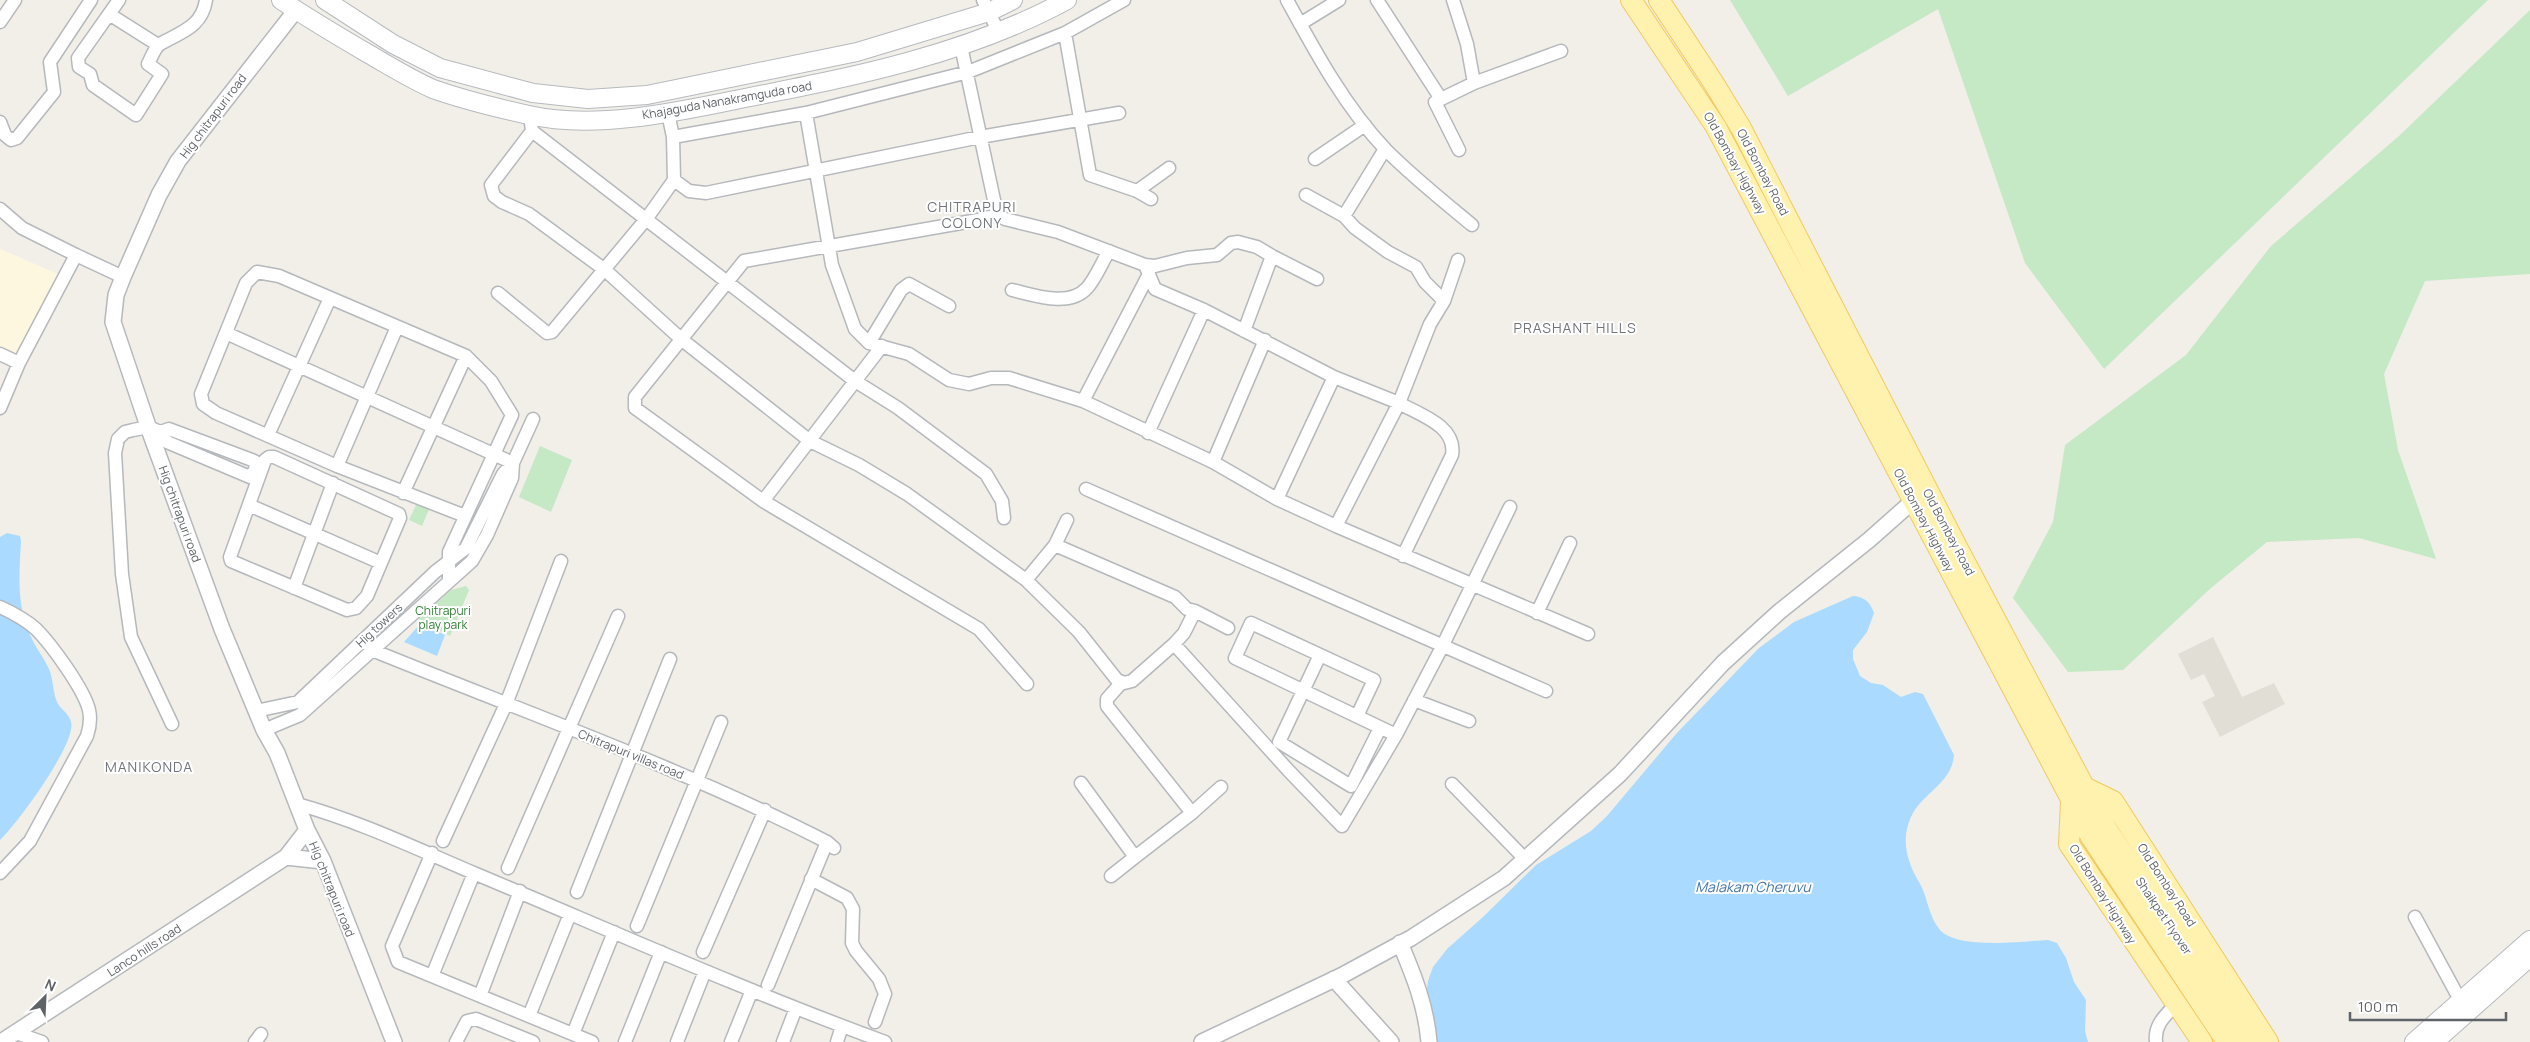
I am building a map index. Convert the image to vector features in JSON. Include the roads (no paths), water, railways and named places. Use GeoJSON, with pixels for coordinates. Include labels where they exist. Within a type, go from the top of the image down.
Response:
{"type":"FeatureCollection","features":[{"type":"Feature","properties":{"kind":"main road","name":"Khajaguda Nanakramguda road"},"geometry":{"type":"LineString","coordinates":[[325,0],[393,44],[440,68],[533,93],[588,99],[647,95],[857,52],[986,6],[1013,0]]}},
{"type":"Feature","properties":{"kind":"main road","name":"Khajaguda Nanakramguda road"},"geometry":{"type":"LineString","coordinates":[[288,5],[395,70],[432,88],[531,124],[550,119],[616,119],[668,113],[828,82],[961,46],[1067,0]]}},
{"type":"Feature","properties":{"kind":"main road","name":"Old Bombay Highway"},"geometry":{"type":"LineString","coordinates":[[1631,0],[1716,127],[1913,501],[2077,793],[2069,844],[2202,1042]]}},
{"type":"Feature","properties":{"kind":"main road","name":"Old Bombay Road"},"geometry":{"type":"LineString","coordinates":[[1659,0],[1714,82],[1741,128],[2077,793],[2113,801],[2268,1042]]}},
{"type":"Feature","properties":{"kind":"main road","name":"Shaikpet Flyover"},"geometry":{"type":"LineString","coordinates":[[2077,793],[2098,832],[2227,1042]]}},
{"type":"Feature","properties":{"kind":"main road","name":"Shaikpet Flyover"},"geometry":{"type":"LineString","coordinates":[[2098,832],[2247,1042]]}},
{"type":"Feature","properties":{"kind":"main road"},"geometry":{"type":"LineString","coordinates":[[2414,1042],[2530,940]]}},
{"type":"Feature","properties":{"kind":"main road"},"geometry":{"type":"LineString","coordinates":[[2434,1042],[2530,957]]}},
{"type":"Feature","properties":{"kind":"street"},"geometry":{"type":"LineString","coordinates":[[0,22],[15,0]]}},
{"type":"Feature","properties":{"kind":"street"},"geometry":{"type":"LineString","coordinates":[[0,122],[5,135],[12,140],[17,138],[54,92],[50,62],[90,0]]}},
{"type":"Feature","properties":{"kind":"street"},"geometry":{"type":"LineString","coordinates":[[119,0],[78,58],[79,67],[90,74],[94,85],[136,115],[162,74],[148,64],[158,45],[184,33],[194,25],[202,14],[206,0]]}},
{"type":"Feature","properties":{"kind":"street"},"geometry":{"type":"LineString","coordinates":[[672,137],[806,113],[968,72],[1065,33],[1124,0]]}},
{"type":"Feature","properties":{"kind":"street"},"geometry":{"type":"LineString","coordinates":[[1287,0],[1344,98],[1385,149],[1429,190],[1472,225]]}},
{"type":"Feature","properties":{"kind":"street"},"geometry":{"type":"LineString","coordinates":[[1300,24],[1339,0]]}},
{"type":"Feature","properties":{"kind":"street"},"geometry":{"type":"LineString","coordinates":[[1377,0],[1441,99]]}},
{"type":"Feature","properties":{"kind":"street"},"geometry":{"type":"LineString","coordinates":[[1453,0],[1467,44],[1474,83]]}},
{"type":"Feature","properties":{"kind":"street","name":"Hig chitrapuri road"},"geometry":{"type":"LineString","coordinates":[[288,5],[178,161],[159,195],[116,295],[114,322],[154,430],[222,629],[264,730],[277,753],[307,830],[323,860],[394,1042]]}},
{"type":"Feature","properties":{"kind":"street"},"geometry":{"type":"LineString","coordinates":[[986,6],[998,31]]}},
{"type":"Feature","properties":{"kind":"street"},"geometry":{"type":"LineString","coordinates":[[109,14],[158,45]]}},
{"type":"Feature","properties":{"kind":"street"},"geometry":{"type":"LineString","coordinates":[[1065,33],[1082,120],[1090,175],[1137,191],[1151,199]]}},
{"type":"Feature","properties":{"kind":"street"},"geometry":{"type":"LineString","coordinates":[[961,46],[998,214],[1005,218],[1058,232],[1109,251],[1147,269],[1155,289],[1204,310],[1334,377],[1399,403],[1445,428],[1454,445],[1452,455],[1403,556]]}},
{"type":"Feature","properties":{"kind":"street"},"geometry":{"type":"LineString","coordinates":[[1459,150],[1435,102],[1474,83],[1561,51]]}},
{"type":"Feature","properties":{"kind":"street"},"geometry":{"type":"LineString","coordinates":[[498,293],[547,334],[552,332],[647,218],[674,180],[672,137],[668,113]]}},
{"type":"Feature","properties":{"kind":"street"},"geometry":{"type":"LineString","coordinates":[[806,113],[828,248],[848,312],[856,329],[869,343],[908,354],[949,380],[969,384],[991,378],[1009,378],[1083,401],[1213,462],[1276,498],[1336,526],[1588,634]]}},
{"type":"Feature","properties":{"kind":"street"},"geometry":{"type":"LineString","coordinates":[[674,180],[689,190],[706,193],[980,138],[1119,113]]}},
{"type":"Feature","properties":{"kind":"street"},"geometry":{"type":"LineString","coordinates":[[1004,518],[1002,501],[986,474],[898,408],[855,381],[725,283],[531,124],[492,185],[494,196],[502,202],[529,214],[605,270],[680,339],[810,441],[859,465],[906,494],[1026,580],[1079,632],[1117,680],[1122,682],[1132,681],[1174,644],[1184,634],[1195,611]]}},
{"type":"Feature","properties":{"kind":"street"},"geometry":{"type":"LineString","coordinates":[[1314,159],[1365,124]]}},
{"type":"Feature","properties":{"kind":"street"},"geometry":{"type":"LineString","coordinates":[[1344,216],[1385,149]]}},
{"type":"Feature","properties":{"kind":"street"},"geometry":{"type":"LineString","coordinates":[[1137,191],[1169,168]]}},
{"type":"Feature","properties":{"kind":"street"},"geometry":{"type":"LineString","coordinates":[[1306,195],[1344,216],[1355,228],[1388,252],[1416,267],[1425,282],[1444,300]]}},
{"type":"Feature","properties":{"kind":"street"},"geometry":{"type":"LineString","coordinates":[[0,210],[22,228],[123,277]]}},
{"type":"Feature","properties":{"kind":"street"},"geometry":{"type":"LineString","coordinates":[[998,214],[984,220],[744,261],[635,397],[635,408],[763,501],[979,629],[1027,684]]}},
{"type":"Feature","properties":{"kind":"street"},"geometry":{"type":"LineString","coordinates":[[1083,401],[1147,269],[1187,258],[1217,254],[1231,243],[1238,242],[1257,247],[1317,278]]}},
{"type":"Feature","properties":{"kind":"street"},"geometry":{"type":"LineString","coordinates":[[1012,290],[1039,296],[1072,297],[1088,288],[1109,251]]}},
{"type":"Feature","properties":{"kind":"street"},"geometry":{"type":"LineString","coordinates":[[0,408],[19,364],[76,255]]}},
{"type":"Feature","properties":{"kind":"street"},"geometry":{"type":"LineString","coordinates":[[1244,331],[1272,256]]}},
{"type":"Feature","properties":{"kind":"street"},"geometry":{"type":"LineString","coordinates":[[1336,526],[1399,403],[1430,324],[1444,300],[1458,260]]}},
{"type":"Feature","properties":{"kind":"street"},"geometry":{"type":"LineString","coordinates":[[449,579],[449,552],[466,516],[494,454],[512,416],[491,381],[466,356],[279,276],[257,272],[246,284],[201,394],[203,404],[216,413],[337,466],[466,516]]}},
{"type":"Feature","properties":{"kind":"street"},"geometry":{"type":"LineString","coordinates":[[869,343],[901,290],[909,284],[949,306]]}},
{"type":"Feature","properties":{"kind":"street"},"geometry":{"type":"LineString","coordinates":[[268,435],[330,298]]}},
{"type":"Feature","properties":{"kind":"street"},"geometry":{"type":"LineString","coordinates":[[1148,433],[1204,310]]}},
{"type":"Feature","properties":{"kind":"street"},"geometry":{"type":"LineString","coordinates":[[337,466],[397,327]]}},
{"type":"Feature","properties":{"kind":"street"},"geometry":{"type":"LineString","coordinates":[[226,333],[513,463]]}},
{"type":"Feature","properties":{"kind":"street"},"geometry":{"type":"LineString","coordinates":[[1213,462],[1265,340]]}},
{"type":"Feature","properties":{"kind":"street"},"geometry":{"type":"LineString","coordinates":[[763,501],[882,346]]}},
{"type":"Feature","properties":{"kind":"street"},"geometry":{"type":"LineString","coordinates":[[0,354],[19,364]]}},
{"type":"Feature","properties":{"kind":"street"},"geometry":{"type":"LineString","coordinates":[[403,493],[466,356]]}},
{"type":"Feature","properties":{"kind":"street"},"geometry":{"type":"LineString","coordinates":[[1276,498],[1334,377]]}},
{"type":"Feature","properties":{"kind":"street"},"geometry":{"type":"LineString","coordinates":[[264,730],[300,715],[449,579],[472,561],[487,535],[512,478],[513,463],[533,419]]}},
{"type":"Feature","properties":{"kind":"street"},"geometry":{"type":"LineString","coordinates":[[172,724],[131,637],[122,574],[115,453],[118,439],[125,432],[154,430],[167,442],[250,477],[258,471]]}},
{"type":"Feature","properties":{"kind":"street"},"geometry":{"type":"LineString","coordinates":[[274,457],[333,483],[399,514],[400,518],[367,596],[356,608],[347,610],[231,561],[230,557],[249,505],[258,471],[265,460],[274,457]]}},
{"type":"Feature","properties":{"kind":"street","name":"Hig towers"},"geometry":{"type":"LineString","coordinates":[[256,711],[298,702],[450,560],[466,548],[503,474],[513,463]]}},
{"type":"Feature","properties":{"kind":"street"},"geometry":{"type":"LineString","coordinates":[[294,588],[333,483]]}},
{"type":"Feature","properties":{"kind":"street"},"geometry":{"type":"LineString","coordinates":[[1086,489],[1546,691]]}},
{"type":"Feature","properties":{"kind":"street"},"geometry":{"type":"LineString","coordinates":[[1202,1042],[1334,979],[1400,943],[1467,903],[1504,878],[1620,774],[1723,663],[1780,612],[1862,546],[1913,501]]}},
{"type":"Feature","properties":{"kind":"street"},"geometry":{"type":"LineString","coordinates":[[249,505],[381,563]]}},
{"type":"Feature","properties":{"kind":"street"},"geometry":{"type":"LineString","coordinates":[[1174,644],[1288,770],[1342,826],[1396,735],[1510,507]]}},
{"type":"Feature","properties":{"kind":"street"},"geometry":{"type":"LineString","coordinates":[[1026,580],[1055,545],[1067,520]]}},
{"type":"Feature","properties":{"kind":"street"},"geometry":{"type":"LineString","coordinates":[[1536,613],[1570,543]]}},
{"type":"Feature","properties":{"kind":"street"},"geometry":{"type":"LineString","coordinates":[[1055,545],[1175,598],[1187,610],[1195,611],[1228,628]]}},
{"type":"Feature","properties":{"kind":"street"},"geometry":{"type":"LineString","coordinates":[[443,841],[506,704],[561,561]]}},
{"type":"Feature","properties":{"kind":"street"},"geometry":{"type":"LineString","coordinates":[[0,607],[27,622],[48,642],[83,696],[89,710],[90,724],[87,736],[30,841],[0,873]]}},
{"type":"Feature","properties":{"kind":"street"},"geometry":{"type":"LineString","coordinates":[[508,868],[618,616]]}},
{"type":"Feature","properties":{"kind":"street"},"geometry":{"type":"LineString","coordinates":[[1357,716],[1374,680],[1251,623],[1235,658],[1396,735]]}},
{"type":"Feature","properties":{"kind":"street"},"geometry":{"type":"LineString","coordinates":[[364,639],[372,650]]}},
{"type":"Feature","properties":{"kind":"street","name":"Chitrapuri villas road"},"geometry":{"type":"LineString","coordinates":[[372,650],[633,754],[765,810],[831,845],[811,879]]}},
{"type":"Feature","properties":{"kind":"street"},"geometry":{"type":"LineString","coordinates":[[1320,655],[1279,742],[1352,786],[1380,728]]}},
{"type":"Feature","properties":{"kind":"street"},"geometry":{"type":"LineString","coordinates":[[577,892],[670,659]]}},
{"type":"Feature","properties":{"kind":"street"},"geometry":{"type":"LineString","coordinates":[[1122,682],[1107,699],[1108,706],[1192,813]]}},
{"type":"Feature","properties":{"kind":"street"},"geometry":{"type":"LineString","coordinates":[[1414,700],[1469,721]]}},
{"type":"Feature","properties":{"kind":"street"},"geometry":{"type":"LineString","coordinates":[[637,926],[721,722]]}},
{"type":"Feature","properties":{"kind":"street"},"geometry":{"type":"LineString","coordinates":[[1081,783],[1135,857]]}},
{"type":"Feature","properties":{"kind":"street"},"geometry":{"type":"LineString","coordinates":[[1452,784],[1526,860]]}},
{"type":"Feature","properties":{"kind":"street"},"geometry":{"type":"LineString","coordinates":[[1110,876],[1192,813],[1221,787]]}},
{"type":"Feature","properties":{"kind":"street"},"geometry":{"type":"LineString","coordinates":[[297,804],[327,812],[432,853],[474,873],[705,971],[885,1042]]}},
{"type":"Feature","properties":{"kind":"street"},"geometry":{"type":"LineString","coordinates":[[703,952],[765,810]]}},
{"type":"Feature","properties":{"kind":"street","name":"Lanco hills road"},"geometry":{"type":"LineString","coordinates":[[1,1042],[286,857],[307,830]]}},
{"type":"Feature","properties":{"kind":"street"},"geometry":{"type":"LineString","coordinates":[[432,853],[392,946],[398,962],[592,1042]]}},
{"type":"Feature","properties":{"kind":"street"},"geometry":{"type":"LineString","coordinates":[[286,857],[323,860]]}},
{"type":"Feature","properties":{"kind":"street"},"geometry":{"type":"LineString","coordinates":[[432,976],[474,873]]}},
{"type":"Feature","properties":{"kind":"street"},"geometry":{"type":"LineString","coordinates":[[768,985],[811,879],[847,898],[853,909],[852,943],[856,951],[879,979],[885,994],[875,1022]]}},
{"type":"Feature","properties":{"kind":"street"},"geometry":{"type":"LineString","coordinates":[[480,996],[520,892]]}},
{"type":"Feature","properties":{"kind":"street"},"geometry":{"type":"LineString","coordinates":[[529,1016],[570,914]]}},
{"type":"Feature","properties":{"kind":"street"},"geometry":{"type":"LineString","coordinates":[[2416,917],[2460,1000]]}},
{"type":"Feature","properties":{"kind":"street"},"geometry":{"type":"LineString","coordinates":[[573,1034],[614,932]]}},
{"type":"Feature","properties":{"kind":"street"},"geometry":{"type":"LineString","coordinates":[[1400,943],[1421,996],[1427,1018],[1429,1042]]}},
{"type":"Feature","properties":{"kind":"street"},"geometry":{"type":"LineString","coordinates":[[625,1042],[661,952]]}},
{"type":"Feature","properties":{"kind":"street"},"geometry":{"type":"LineString","coordinates":[[677,1042],[705,971]]}},
{"type":"Feature","properties":{"kind":"street"},"geometry":{"type":"LineString","coordinates":[[1334,979],[1391,1042]]}},
{"type":"Feature","properties":{"kind":"street"},"geometry":{"type":"LineString","coordinates":[[731,1042],[752,990]]}},
{"type":"Feature","properties":{"kind":"street"},"geometry":{"type":"LineString","coordinates":[[2156,1042],[2155,1033],[2158,1025],[2175,1004]]}},
{"type":"Feature","properties":{"kind":"street"},"geometry":{"type":"LineString","coordinates":[[783,1042],[796,1008]]}},
{"type":"Feature","properties":{"kind":"street"},"geometry":{"type":"LineString","coordinates":[[456,1042],[461,1028],[467,1021],[476,1019],[518,1039],[533,1042]]}},
{"type":"Feature","properties":{"kind":"street"},"geometry":{"type":"LineString","coordinates":[[837,1042],[842,1026]]}},
{"type":"Feature","properties":{"kind":"street"},"geometry":{"type":"LineString","coordinates":[[16,1033],[42,1042]]}},
{"type":"Feature","properties":{"kind":"water"},"geometry":{"type":"Polygon","coordinates":[[[7,533],[20,536],[20,592],[24,617],[33,641],[50,671],[58,704],[71,722],[65,747],[56,764],[32,801],[0,840],[0,537],[7,533]]]}},
{"type":"Feature","properties":{"kind":"water","name":"Malakam Cheruvu"},"geometry":{"type":"Polygon","coordinates":[[[1853,596],[1866,601],[1874,613],[1867,632],[1853,650],[1853,659],[1860,676],[1871,683],[1883,685],[1901,697],[1915,692],[1923,694],[1954,755],[1952,764],[1943,780],[1913,813],[1909,822],[1906,840],[1908,857],[1914,874],[1922,888],[1936,925],[1949,936],[1961,940],[2008,943],[2048,940],[2057,943],[2066,958],[2074,982],[2086,1000],[2085,1031],[2088,1042],[1436,1042],[1425,1003],[1428,981],[1433,967],[1447,949],[1536,865],[1591,831],[1607,816],[1676,734],[1759,648],[1794,622],[1853,596]]]}},
{"type":"Feature","properties":{"kind":"water"},"geometry":{"type":"Polygon","coordinates":[[[421,623],[445,635],[437,656],[404,642],[421,623]]]}},
{"type":"Feature","properties":{"kind":"district","name":"CHITRAPURI COLONY"},"geometry":{"type":"Point","coordinates":[972,214]}},
{"type":"Feature","properties":{"kind":"district","name":"PRASHANT HILLS"},"geometry":{"type":"Point","coordinates":[1575,327]}},
{"type":"Feature","properties":{"kind":"district","name":"MANIKONDA"},"geometry":{"type":"Point","coordinates":[149,766]}},
{"type":"Feature","properties":{"kind":"park label","name":"Chitrapuri play park"},"geometry":{"type":"Point","coordinates":[443,617]}}]}
